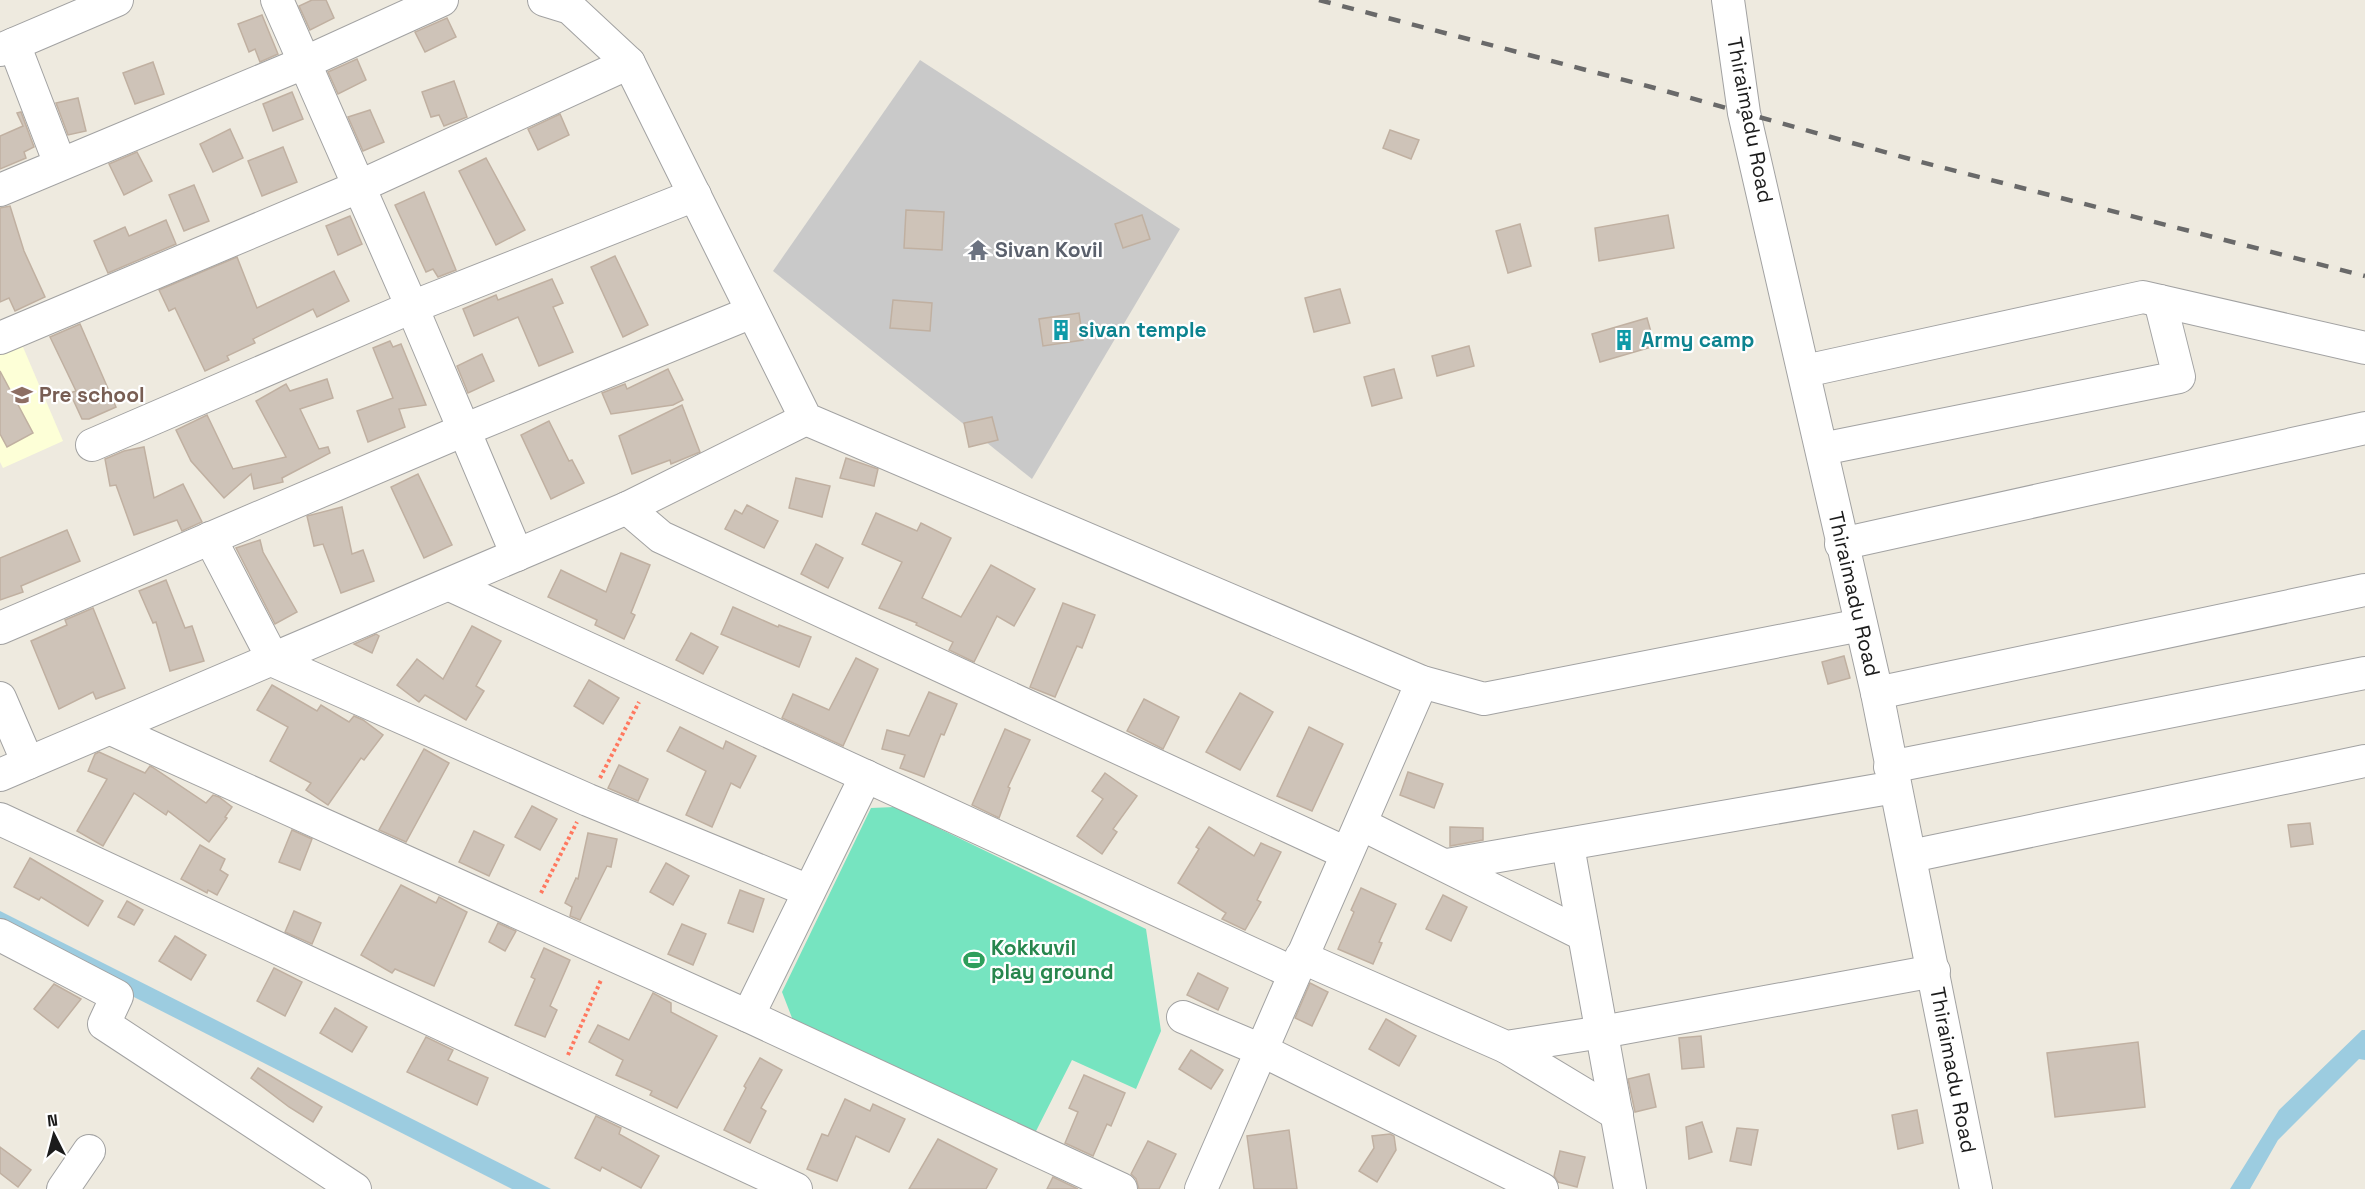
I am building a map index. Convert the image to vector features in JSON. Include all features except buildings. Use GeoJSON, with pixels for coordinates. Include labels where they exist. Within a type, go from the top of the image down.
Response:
{"type":"FeatureCollection","features":[{"type":"Feature","properties":{"kind":"street"},"geometry":{"type":"LineString","coordinates":[[60,164],[7,47],[117,0]]}},
{"type":"Feature","properties":{"kind":"street"},"geometry":{"type":"LineString","coordinates":[[277,0],[306,62],[357,187],[412,307],[517,555]]}},
{"type":"Feature","properties":{"kind":"street"},"geometry":{"type":"LineString","coordinates":[[0,190],[306,62],[442,0]]}},
{"type":"Feature","properties":{"kind":"street"},"geometry":{"type":"LineString","coordinates":[[544,0],[570,8],[629,63],[806,419],[1422,682],[1484,699],[1861,625]]}},
{"type":"Feature","properties":{"kind":"street","name":"Thiraimadu Road"},"geometry":{"type":"LineString","coordinates":[[1728,0],[1744,113],[1877,693],[1976,1189]]}},
{"type":"Feature","properties":{"kind":"street"},"geometry":{"type":"LineString","coordinates":[[0,338],[357,187],[629,63]]}},
{"type":"Feature","properties":{"kind":"street"},"geometry":{"type":"LineString","coordinates":[[92,445],[412,307],[695,195]]}},
{"type":"Feature","properties":{"kind":"street"},"geometry":{"type":"LineString","coordinates":[[1805,371],[2143,297],[2365,348]]}},
{"type":"Feature","properties":{"kind":"street"},"geometry":{"type":"LineString","coordinates":[[1822,449],[2179,377],[2160,301]]}},
{"type":"Feature","properties":{"kind":"street"},"geometry":{"type":"LineString","coordinates":[[0,628],[464,430],[752,312]]}},
{"type":"Feature","properties":{"kind":"street"},"geometry":{"type":"LineString","coordinates":[[0,698],[14,769],[627,508],[806,419]]}},
{"type":"Feature","properties":{"kind":"street"},"geometry":{"type":"LineString","coordinates":[[1841,544],[2365,428]]}},
{"type":"Feature","properties":{"kind":"street"},"geometry":{"type":"LineString","coordinates":[[627,508],[661,537],[1346,854]]}},
{"type":"Feature","properties":{"kind":"street"},"geometry":{"type":"LineString","coordinates":[[210,538],[274,660],[588,800],[809,891]]}},
{"type":"Feature","properties":{"kind":"street"},"geometry":{"type":"LineString","coordinates":[[450,585],[866,776],[1298,965],[1506,1047],[1617,1114]]}},
{"type":"Feature","properties":{"kind":"street"},"geometry":{"type":"LineString","coordinates":[[1877,693],[2365,590]]}},
{"type":"Feature","properties":{"kind":"street"},"geometry":{"type":"LineString","coordinates":[[1447,865],[1568,846],[2365,673]]}},
{"type":"Feature","properties":{"kind":"street"},"geometry":{"type":"LineString","coordinates":[[1200,1189],[1422,682]]}},
{"type":"Feature","properties":{"kind":"street"},"geometry":{"type":"LineString","coordinates":[[111,729],[613,954],[1120,1189]]}},
{"type":"Feature","properties":{"kind":"street"},"geometry":{"type":"LineString","coordinates":[[1911,856],[2365,761]]}},
{"type":"Feature","properties":{"kind":"street"},"geometry":{"type":"LineString","coordinates":[[747,1016],[866,776]]}},
{"type":"Feature","properties":{"kind":"street"},"geometry":{"type":"LineString","coordinates":[[0,819],[558,1077],[793,1189]]}},
{"type":"Feature","properties":{"kind":"street"},"geometry":{"type":"LineString","coordinates":[[1361,824],[1584,935]]}},
{"type":"Feature","properties":{"kind":"street"},"geometry":{"type":"LineString","coordinates":[[1568,846],[1630,1189]]}},
{"type":"Feature","properties":{"kind":"street"},"geometry":{"type":"LineString","coordinates":[[0,935],[117,996],[104,1024],[355,1189]]}},
{"type":"Feature","properties":{"kind":"street"},"geometry":{"type":"LineString","coordinates":[[1506,1047],[1602,1032],[1934,971]]}},
{"type":"Feature","properties":{"kind":"street"},"geometry":{"type":"LineString","coordinates":[[1183,1017],[1261,1050],[1542,1189]]}},
{"type":"Feature","properties":{"kind":"street"},"geometry":{"type":"LineString","coordinates":[[63,1189],[89,1151]]}},
{"type":"Feature","properties":{"kind":"path"},"geometry":{"type":"LineString","coordinates":[[558,1077],[613,954]]}},
{"type":"Feature","properties":{"kind":"shaded area","name":"Sivan Kovil"},"geometry":{"type":"Polygon","coordinates":[[[920,60],[1180,229],[1032,479],[773,271],[920,60]]]}},
{"type":"Feature","properties":{"kind":"shaded area","name":"Pre school"},"geometry":{"type":"Polygon","coordinates":[[[20,340],[63,441],[3,468],[0,462],[0,349],[20,340]]]}},
{"type":"Feature","properties":{"kind":"green space","name":"Kokkuvil play ground"},"geometry":{"type":"Polygon","coordinates":[[[895,807],[1146,929],[1161,1031],[1136,1089],[1072,1060],[1033,1137],[794,1023],[782,992],[871,808],[895,807]]]}},
{"type":"Feature","properties":{"kind":"water"},"geometry":{"type":"Polygon","coordinates":[[[0,911],[551,1189],[512,1189],[0,929],[0,911]]]}},
{"type":"Feature","properties":{"kind":"water"},"geometry":{"type":"Polygon","coordinates":[[[2362,1030],[2365,1030],[2365,1060],[2359,1059],[2278,1140],[2250,1189],[2230,1189],[2279,1110],[2362,1030]]]}},
{"type":"Feature","properties":{"kind":"railway"},"geometry":{"type":"LineString","coordinates":[[1319,0],[1651,87],[1917,161],[2365,276]]}},
{"type":"Feature","properties":{"kind":"place","name":"Sivan Kovil"},"geometry":{"type":"Point","coordinates":[978,250]}},
{"type":"Feature","properties":{"kind":"place","name":"sivan temple"},"geometry":{"type":"Point","coordinates":[1061,330]}},
{"type":"Feature","properties":{"kind":"place","name":"Army camp"},"geometry":{"type":"Point","coordinates":[1624,340]}},
{"type":"Feature","properties":{"kind":"place","name":"Pre school"},"geometry":{"type":"Point","coordinates":[22,395]}},
{"type":"Feature","properties":{"kind":"place","name":"Kokkuvil play ground"},"geometry":{"type":"Point","coordinates":[974,960]}}]}
